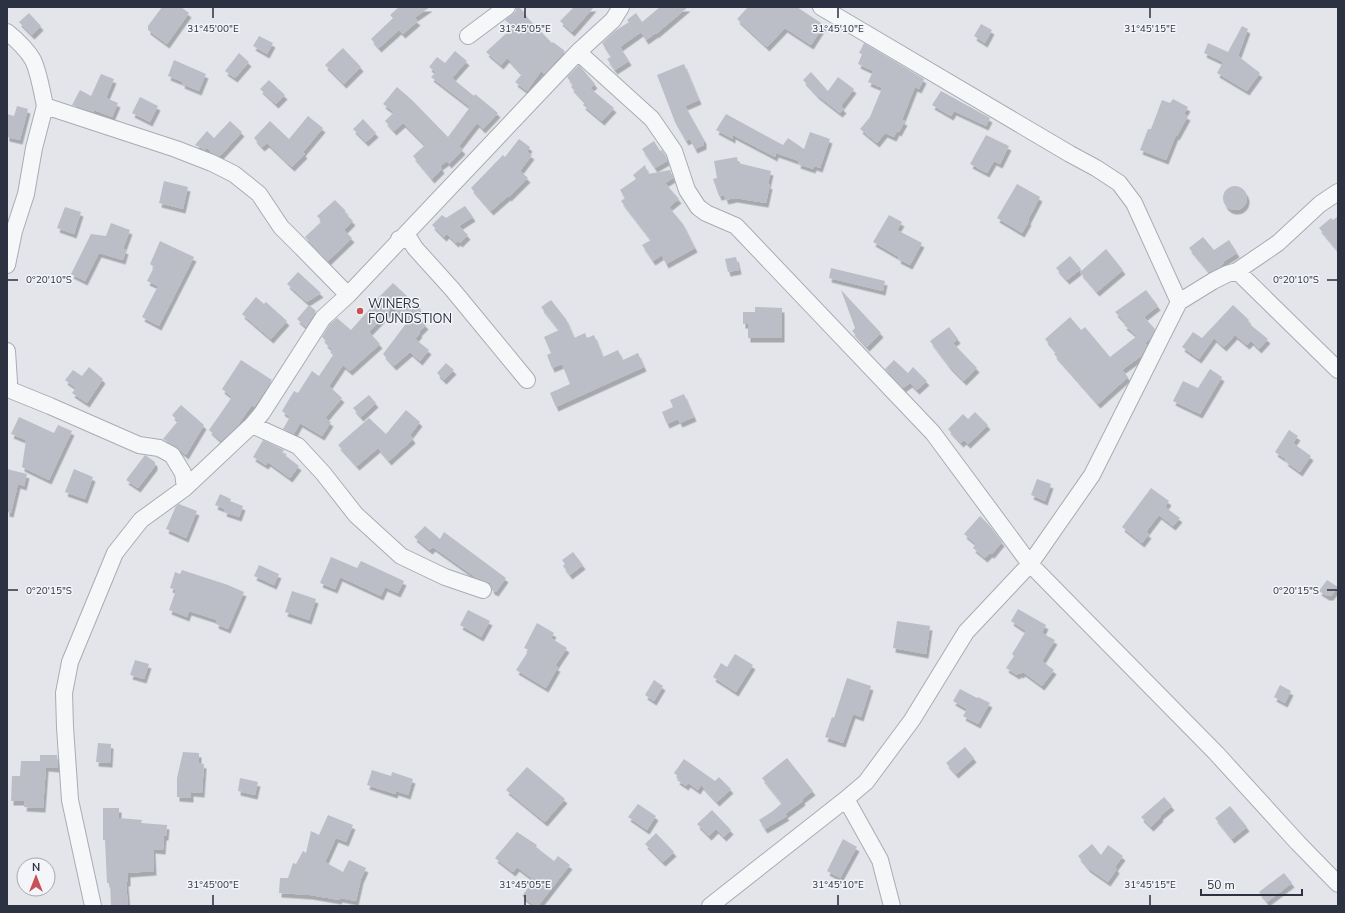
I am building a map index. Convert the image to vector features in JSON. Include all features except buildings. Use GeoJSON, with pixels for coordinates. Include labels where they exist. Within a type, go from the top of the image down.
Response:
{"type":"FeatureCollection","features":[{"type":"Feature","properties":{"kind":"street"},"geometry":{"type":"LineString","coordinates":[[468,36],[507,7]]}},
{"type":"Feature","properties":{"kind":"street"},"geometry":{"type":"LineString","coordinates":[[92,906],[70,800],[64,727],[64,693],[70,662],[115,553],[141,520],[185,488],[252,426],[262,413],[323,318],[348,295],[399,239],[516,119],[578,52],[613,20],[621,7]]}},
{"type":"Feature","properties":{"kind":"street"},"geometry":{"type":"LineString","coordinates":[[821,7],[1096,168],[1119,183],[1134,203],[1180,302]]}},
{"type":"Feature","properties":{"kind":"street"},"geometry":{"type":"LineString","coordinates":[[7,32],[21,44],[33,60],[40,82],[45,106],[34,148],[26,194],[14,231],[7,265]]}},
{"type":"Feature","properties":{"kind":"street"},"geometry":{"type":"LineString","coordinates":[[578,52],[652,119],[674,151],[687,190],[698,207],[706,213],[736,226],[933,433],[1030,564],[1216,753],[1298,843],[1338,884]]}},
{"type":"Feature","properties":{"kind":"street"},"geometry":{"type":"LineString","coordinates":[[45,106],[176,149],[212,163],[234,174],[259,194],[281,227],[348,295]]}},
{"type":"Feature","properties":{"kind":"street"},"geometry":{"type":"LineString","coordinates":[[710,906],[866,782],[912,720],[966,632],[1030,564],[1092,475],[1180,302],[1213,281],[1237,271],[1278,243],[1320,204],[1338,192]]}},
{"type":"Feature","properties":{"kind":"street"},"geometry":{"type":"LineString","coordinates":[[399,239],[410,240],[415,248],[452,289],[527,380]]}},
{"type":"Feature","properties":{"kind":"street"},"geometry":{"type":"LineString","coordinates":[[1237,271],[1338,370]]}},
{"type":"Feature","properties":{"kind":"street"},"geometry":{"type":"LineString","coordinates":[[7,351],[8,389],[138,445],[158,448],[172,455],[184,473],[185,488]]}},
{"type":"Feature","properties":{"kind":"street"},"geometry":{"type":"LineString","coordinates":[[252,426],[298,446],[323,473],[356,515],[400,556],[445,577],[483,590]]}},
{"type":"Feature","properties":{"kind":"street"},"geometry":{"type":"LineString","coordinates":[[846,799],[880,860],[892,906]]}},
{"type":"Feature","properties":{"kind":"place","name":"WINERS FOUNDSTION"},"geometry":{"type":"Point","coordinates":[360,311]}}]}
